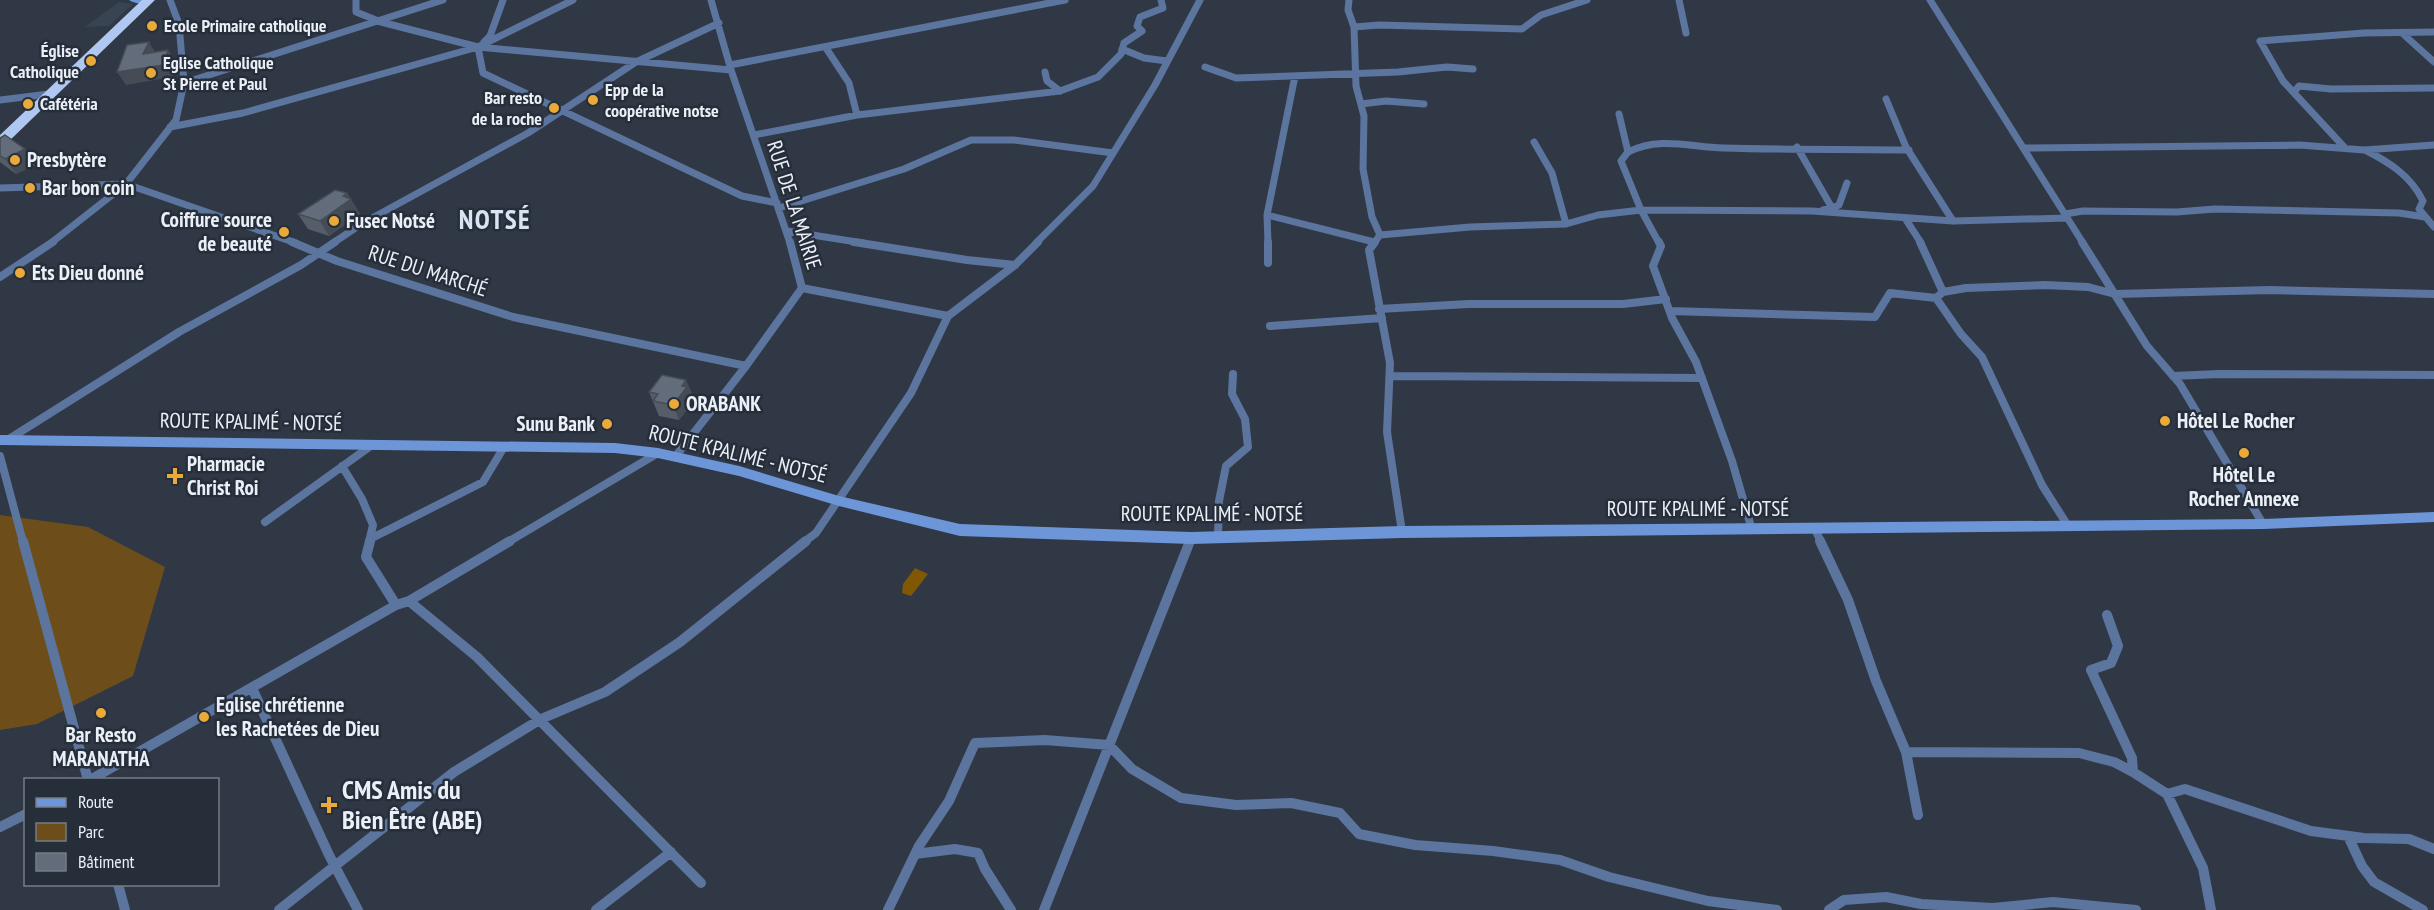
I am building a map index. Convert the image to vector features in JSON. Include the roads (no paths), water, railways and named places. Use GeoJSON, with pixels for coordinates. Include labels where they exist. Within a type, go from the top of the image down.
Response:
{"type":"FeatureCollection","features":[{"type":"Feature","properties":{"kind":"highway"},"geometry":{"type":"LineString","coordinates":[[0,142],[143,0]]}},
{"type":"Feature","properties":{"kind":"main road","name":"ROUTE KPALIMÉ - NOTSÉ"},"geometry":{"type":"LineString","coordinates":[[4,440],[588,447],[658,453],[739,471],[840,501],[960,530],[1191,538],[1402,532],[2263,524],[2434,517]]}},
{"type":"Feature","properties":{"kind":"street"},"geometry":{"type":"LineString","coordinates":[[0,277],[50,244],[126,184],[176,120],[184,82],[180,24],[170,0]]}},
{"type":"Feature","properties":{"kind":"street"},"geometry":{"type":"LineString","coordinates":[[356,0],[356,12],[477,47],[636,62],[730,67],[1065,0]]}},
{"type":"Feature","properties":{"kind":"street"},"geometry":{"type":"LineString","coordinates":[[184,82],[443,0]]}},
{"type":"Feature","properties":{"kind":"street"},"geometry":{"type":"LineString","coordinates":[[477,47],[490,36],[502,0]]}},
{"type":"Feature","properties":{"kind":"street"},"geometry":{"type":"LineString","coordinates":[[170,127],[243,113],[477,47],[573,0]]}},
{"type":"Feature","properties":{"kind":"street","name":"RUE DE LA MAIRIE"},"geometry":{"type":"LineString","coordinates":[[675,457],[746,366],[802,288],[787,231],[730,67],[711,0]]}},
{"type":"Feature","properties":{"kind":"street"},"geometry":{"type":"LineString","coordinates":[[754,135],[857,115],[1060,90],[1098,77],[1121,54],[1124,43],[1142,31],[1137,26],[1140,16],[1163,8],[1161,0]]}},
{"type":"Feature","properties":{"kind":"street"},"geometry":{"type":"LineString","coordinates":[[279,910],[454,771],[541,719],[605,692],[680,642],[816,533],[840,501],[911,393],[948,316],[1015,265],[1093,186],[1167,61],[1200,0]]}},
{"type":"Feature","properties":{"kind":"street"},"geometry":{"type":"LineString","coordinates":[[1349,0],[1348,10],[1354,27],[1356,74],[1364,116],[1363,169],[1377,239],[1369,250],[1390,363],[1387,432],[1402,532]]}},
{"type":"Feature","properties":{"kind":"street"},"geometry":{"type":"LineString","coordinates":[[1354,27],[1379,25],[1522,29],[1541,15],[1587,0]]}},
{"type":"Feature","properties":{"kind":"street"},"geometry":{"type":"LineString","coordinates":[[1678,0],[1686,33]]}},
{"type":"Feature","properties":{"kind":"street"},"geometry":{"type":"LineString","coordinates":[[1930,0],[2147,346],[2173,376],[2263,524]]}},
{"type":"Feature","properties":{"kind":"street"},"geometry":{"type":"LineString","coordinates":[[1002,3],[1002,11]]}},
{"type":"Feature","properties":{"kind":"street"},"geometry":{"type":"LineString","coordinates":[[4,440],[179,332],[318,253],[363,223],[528,133],[636,62],[719,23]]}},
{"type":"Feature","properties":{"kind":"street"},"geometry":{"type":"LineString","coordinates":[[2402,33],[2434,62]]}},
{"type":"Feature","properties":{"kind":"street"},"geometry":{"type":"LineString","coordinates":[[2345,148],[2283,81],[2260,41],[2281,38],[2434,33]]}},
{"type":"Feature","properties":{"kind":"street"},"geometry":{"type":"LineString","coordinates":[[477,47],[483,73],[742,196],[778,206],[904,169],[971,140],[1014,140],[1113,153]]}},
{"type":"Feature","properties":{"kind":"street"},"geometry":{"type":"LineString","coordinates":[[826,48],[849,83],[857,115]]}},
{"type":"Feature","properties":{"kind":"street"},"geometry":{"type":"LineString","coordinates":[[1122,49],[1134,56],[1167,61]]}},
{"type":"Feature","properties":{"kind":"street"},"geometry":{"type":"LineString","coordinates":[[1205,67],[1236,78],[1398,72],[1447,67],[1473,69]]}},
{"type":"Feature","properties":{"kind":"street"},"geometry":{"type":"LineString","coordinates":[[1045,72],[1047,81],[1060,90]]}},
{"type":"Feature","properties":{"kind":"street"},"geometry":{"type":"LineString","coordinates":[[1268,263],[1268,215],[1295,76]]}},
{"type":"Feature","properties":{"kind":"street"},"geometry":{"type":"LineString","coordinates":[[2294,92],[2300,86],[2331,89],[2434,88]]}},
{"type":"Feature","properties":{"kind":"street"},"geometry":{"type":"LineString","coordinates":[[0,100],[49,94]]}},
{"type":"Feature","properties":{"kind":"street"},"geometry":{"type":"LineString","coordinates":[[1886,99],[1892,121],[1953,221]]}},
{"type":"Feature","properties":{"kind":"street"},"geometry":{"type":"LineString","coordinates":[[1361,104],[1386,101],[1424,104]]}},
{"type":"Feature","properties":{"kind":"street"},"geometry":{"type":"LineString","coordinates":[[1619,114],[1628,152]]}},
{"type":"Feature","properties":{"kind":"street"},"geometry":{"type":"LineString","coordinates":[[1752,530],[1732,461],[1702,378],[1670,311],[1653,266],[1661,246],[1641,210],[1621,161],[1628,152],[1637,147],[1661,141],[1692,147],[1909,150]]}},
{"type":"Feature","properties":{"kind":"street"},"geometry":{"type":"LineString","coordinates":[[1534,142],[1552,172],[1566,224]]}},
{"type":"Feature","properties":{"kind":"street"},"geometry":{"type":"LineString","coordinates":[[2024,148],[2290,145],[2364,150],[2434,145]]}},
{"type":"Feature","properties":{"kind":"street"},"geometry":{"type":"LineString","coordinates":[[1797,147],[1832,208]]}},
{"type":"Feature","properties":{"kind":"street"},"geometry":{"type":"LineString","coordinates":[[2364,150],[2398,171],[2419,190],[2423,201],[2419,209],[2434,227]]}},
{"type":"Feature","properties":{"kind":"street"},"geometry":{"type":"LineString","coordinates":[[1812,211],[1839,205],[1847,183]]}},
{"type":"Feature","properties":{"kind":"street","name":"RUE DU MARCHÉ"},"geometry":{"type":"LineString","coordinates":[[0,189],[126,184],[318,253],[513,318],[746,366]]}},
{"type":"Feature","properties":{"kind":"street"},"geometry":{"type":"LineString","coordinates":[[1268,215],[1377,239],[1470,226],[1566,224],[1598,215],[1641,210],[1812,211],[1953,221],[2066,216],[2083,212],[2177,212],[2215,209],[2399,213],[2426,217]]}},
{"type":"Feature","properties":{"kind":"street"},"geometry":{"type":"LineString","coordinates":[[1905,218],[1924,249],[1940,295],[1960,334],[1982,357],[2042,485],[2068,526]]}},
{"type":"Feature","properties":{"kind":"street"},"geometry":{"type":"LineString","coordinates":[[787,231],[967,260],[1015,265]]}},
{"type":"Feature","properties":{"kind":"street"},"geometry":{"type":"LineString","coordinates":[[1670,311],[1875,317],[1890,293],[1940,295],[1966,288],[2045,285],[2088,287],[2115,294],[2270,290],[2434,294]]}},
{"type":"Feature","properties":{"kind":"street"},"geometry":{"type":"LineString","coordinates":[[802,288],[948,316]]}},
{"type":"Feature","properties":{"kind":"street"},"geometry":{"type":"LineString","coordinates":[[1270,326],[1468,304],[1623,304],[1666,299]]}},
{"type":"Feature","properties":{"kind":"street"},"geometry":{"type":"LineString","coordinates":[[1218,537],[1219,501],[1226,466],[1248,447],[1245,419],[1232,394],[1233,374]]}},
{"type":"Feature","properties":{"kind":"street"},"geometry":{"type":"LineString","coordinates":[[2173,376],[2219,374],[2434,375]]}},
{"type":"Feature","properties":{"kind":"street"},"geometry":{"type":"LineString","coordinates":[[1390,376],[1702,378]]}},
{"type":"Feature","properties":{"kind":"street"},"geometry":{"type":"LineString","coordinates":[[265,522],[372,445]]}},
{"type":"Feature","properties":{"kind":"street"},"geometry":{"type":"LineString","coordinates":[[372,538],[483,482],[504,447]]}},
{"type":"Feature","properties":{"kind":"street"},"geometry":{"type":"LineString","coordinates":[[93,778],[396,604],[409,601],[658,453]]}},
{"type":"Feature","properties":{"kind":"street"},"geometry":{"type":"LineString","coordinates":[[0,456],[88,778]]}},
{"type":"Feature","properties":{"kind":"street"},"geometry":{"type":"LineString","coordinates":[[342,466],[366,507],[373,525],[372,538],[366,557],[396,604]]}},
{"type":"Feature","properties":{"kind":"street"},"geometry":{"type":"LineString","coordinates":[[1815,529],[1848,600],[1876,681],[1906,752],[1918,815]]}},
{"type":"Feature","properties":{"kind":"street"},"geometry":{"type":"LineString","coordinates":[[1044,910],[1191,538]]}},
{"type":"Feature","properties":{"kind":"street"},"geometry":{"type":"LineString","coordinates":[[409,601],[477,657],[541,719],[701,883]]}},
{"type":"Feature","properties":{"kind":"street"},"geometry":{"type":"LineString","coordinates":[[2107,615],[2118,646],[2111,663],[2091,670],[2132,758],[2133,772]]}},
{"type":"Feature","properties":{"kind":"street"},"geometry":{"type":"LineString","coordinates":[[252,688],[335,867],[358,910]]}},
{"type":"Feature","properties":{"kind":"street"},"geometry":{"type":"LineString","coordinates":[[888,910],[915,854],[949,801],[975,743],[1046,740],[1109,745],[1132,769],[1181,798],[1236,805],[1291,803],[1340,813],[1359,834],[1415,845],[1493,851],[1560,860],[1609,877],[1708,901],[1738,907],[1777,910]]}},
{"type":"Feature","properties":{"kind":"street"},"geometry":{"type":"LineString","coordinates":[[1906,752],[2079,753],[2114,762],[2167,794],[2203,868],[2211,910]]}},
{"type":"Feature","properties":{"kind":"street"},"geometry":{"type":"LineString","coordinates":[[2167,794],[2185,789],[2311,831],[2348,836],[2409,839],[2434,849]]}},
{"type":"Feature","properties":{"kind":"street"},"geometry":{"type":"LineString","coordinates":[[0,828],[24,815]]}},
{"type":"Feature","properties":{"kind":"street"},"geometry":{"type":"LineString","coordinates":[[2348,836],[2362,866],[2374,882],[2423,910]]}},
{"type":"Feature","properties":{"kind":"street"},"geometry":{"type":"LineString","coordinates":[[915,854],[946,850],[968,850],[978,853],[985,869],[1011,910]]}},
{"type":"Feature","properties":{"kind":"street"},"geometry":{"type":"LineString","coordinates":[[596,910],[671,852]]}},
{"type":"Feature","properties":{"kind":"street"},"geometry":{"type":"LineString","coordinates":[[118,886],[125,910]]}},
{"type":"Feature","properties":{"kind":"street"},"geometry":{"type":"LineString","coordinates":[[1829,910],[1844,900],[1886,897],[1921,904],[2003,908],[2053,902],[2136,910]]}},
{"type":"Feature","properties":{"kind":"place","name":"Ecole Primaire catholique"},"geometry":{"type":"Point","coordinates":[152,26]}},
{"type":"Feature","properties":{"kind":"place","name":"Église Catholique"},"geometry":{"type":"Point","coordinates":[91,61]}},
{"type":"Feature","properties":{"kind":"place","name":"Eglise Catholique St Pierre et Paul"},"geometry":{"type":"Point","coordinates":[151,73]}},
{"type":"Feature","properties":{"kind":"place","name":"Epp de la coopérative notse"},"geometry":{"type":"Point","coordinates":[593,100]}},
{"type":"Feature","properties":{"kind":"place","name":"Cafétéria"},"geometry":{"type":"Point","coordinates":[28,104]}},
{"type":"Feature","properties":{"kind":"place","name":"Bar resto de la roche"},"geometry":{"type":"Point","coordinates":[554,108]}},
{"type":"Feature","properties":{"kind":"place","name":"Presbytère"},"geometry":{"type":"Point","coordinates":[15,160]}},
{"type":"Feature","properties":{"kind":"place","name":"Bar bon coin"},"geometry":{"type":"Point","coordinates":[30,188]}},
{"type":"Feature","properties":{"kind":"place","name":"Fusec Notsé"},"geometry":{"type":"Point","coordinates":[334,221]}},
{"type":"Feature","properties":{"kind":"place","name":"Coiffure source de beauté"},"geometry":{"type":"Point","coordinates":[284,232]}},
{"type":"Feature","properties":{"kind":"place","name":"Ets Dieu donné"},"geometry":{"type":"Point","coordinates":[20,273]}},
{"type":"Feature","properties":{"kind":"place","name":"ORABANK"},"geometry":{"type":"Point","coordinates":[674,404]}},
{"type":"Feature","properties":{"kind":"place","name":"Hôtel Le Rocher"},"geometry":{"type":"Point","coordinates":[2165,421]}},
{"type":"Feature","properties":{"kind":"place","name":"Sunu Bank"},"geometry":{"type":"Point","coordinates":[607,424]}},
{"type":"Feature","properties":{"kind":"place","name":"Hôtel Le Rocher Annexe"},"geometry":{"type":"Point","coordinates":[2244,453]}},
{"type":"Feature","properties":{"kind":"place","name":"Pharmacie Christ Roi"},"geometry":{"type":"Point","coordinates":[175,476]}},
{"type":"Feature","properties":{"kind":"place","name":"Bar Resto MARANATHA"},"geometry":{"type":"Point","coordinates":[101,713]}},
{"type":"Feature","properties":{"kind":"place","name":"Eglise chrétienne les Rachetées de Dieu"},"geometry":{"type":"Point","coordinates":[204,717]}},
{"type":"Feature","properties":{"kind":"place","name":"CMS Amis du Bien Être (ABE)"},"geometry":{"type":"Point","coordinates":[329,805]}},
{"type":"Feature","properties":{"kind":"district","name":"NOTSÉ"},"geometry":{"type":"Point","coordinates":[495,220]}}]}
